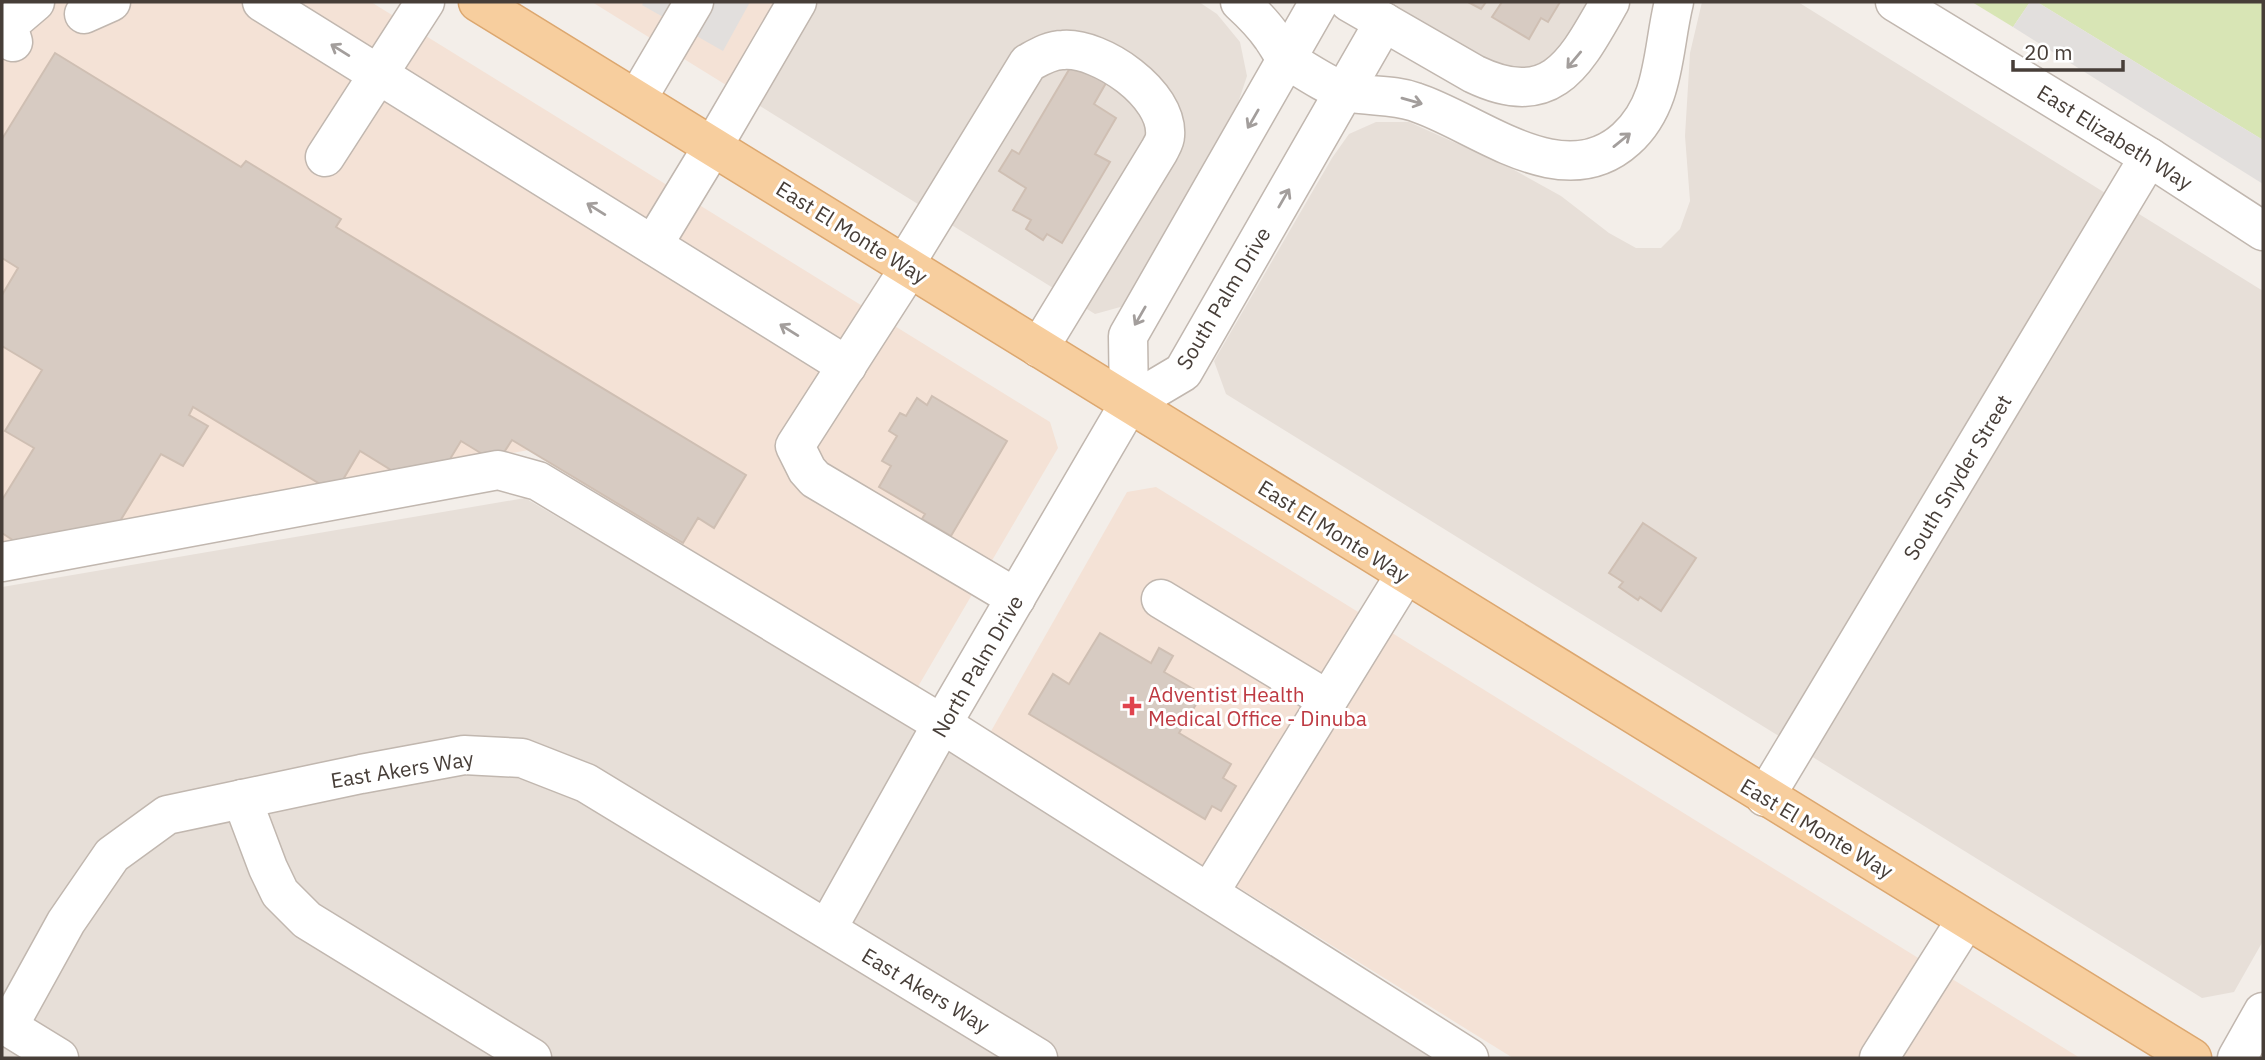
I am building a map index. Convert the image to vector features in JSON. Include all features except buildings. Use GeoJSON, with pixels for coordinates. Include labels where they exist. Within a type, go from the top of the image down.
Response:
{"type":"FeatureCollection","features":[{"type":"Feature","properties":{"kind":"main road","name":"East El Monte Way"},"geometry":{"type":"LineString","coordinates":[[479,2],[2192,1058]]}},
{"type":"Feature","properties":{"kind":"street"},"geometry":{"type":"LineString","coordinates":[[13,43],[8,25],[35,2]]}},
{"type":"Feature","properties":{"kind":"street"},"geometry":{"type":"LineString","coordinates":[[262,2],[847,366]]}},
{"type":"Feature","properties":{"kind":"street"},"geometry":{"type":"LineString","coordinates":[[325,157],[425,2]]}},
{"type":"Feature","properties":{"kind":"street"},"geometry":{"type":"LineString","coordinates":[[637,99],[694,2]]}},
{"type":"Feature","properties":{"kind":"street"},"geometry":{"type":"LineString","coordinates":[[653,245],[797,2]]}},
{"type":"Feature","properties":{"kind":"street"},"geometry":{"type":"LineString","coordinates":[[1240,2],[1271,36],[1287,60],[1345,92],[1412,100],[1457,119],[1507,146],[1529,154],[1573,160],[1593,157],[1624,141],[1650,108],[1658,91],[1674,2]]}},
{"type":"Feature","properties":{"kind":"street"},"geometry":{"type":"LineString","coordinates":[[1129,404],[1128,336],[1319,2]]}},
{"type":"Feature","properties":{"kind":"street"},"geometry":{"type":"LineString","coordinates":[[1349,2],[1490,82],[1524,87],[1541,84],[1560,75],[1573,63],[1610,2]]}},
{"type":"Feature","properties":{"kind":"street","name":"East Elizabeth Way"},"geometry":{"type":"LineString","coordinates":[[1895,2],[1947,15],[2149,157],[2263,231]]}},
{"type":"Feature","properties":{"kind":"street","name":"South Palm Drive"},"geometry":{"type":"LineString","coordinates":[[1129,404],[1183,372],[1384,22]]}},
{"type":"Feature","properties":{"kind":"street"},"geometry":{"type":"LineString","coordinates":[[1016,598],[815,479],[807,470],[795,446],[908,266],[1028,63],[1045,53],[1063,49],[1083,51],[1110,63],[1144,88],[1162,118],[1165,136],[1159,151],[1039,348]]}},
{"type":"Feature","properties":{"kind":"street","name":"South Snyder Street"},"geometry":{"type":"LineString","coordinates":[[1765,797],[2149,157]]}},
{"type":"Feature","properties":{"kind":"street","name":"North Palm Drive"},"geometry":{"type":"LineString","coordinates":[[827,929],[942,724],[1129,404]]}},
{"type":"Feature","properties":{"kind":"street"},"geometry":{"type":"LineString","coordinates":[[2,562],[498,471],[538,481],[942,724],[1469,1058]]}},
{"type":"Feature","properties":{"kind":"street"},"geometry":{"type":"LineString","coordinates":[[1209,893],[1405,575]]}},
{"type":"Feature","properties":{"kind":"street"},"geometry":{"type":"LineString","coordinates":[[1161,599],[1328,700]]}},
{"type":"Feature","properties":{"kind":"street","name":"East Akers Way"},"geometry":{"type":"LineString","coordinates":[[5,1025],[66,922],[112,855],[167,815],[464,755],[522,758],[586,783],[1038,1058]]}},
{"type":"Feature","properties":{"kind":"street"},"geometry":{"type":"LineString","coordinates":[[242,799],[280,893],[307,920],[532,1058]]}},
{"type":"Feature","properties":{"kind":"street"},"geometry":{"type":"LineString","coordinates":[[1879,1058],[1966,919]]}},
{"type":"Feature","properties":{"kind":"street"},"geometry":{"type":"LineString","coordinates":[[2237,1058],[2263,1012]]}},
{"type":"Feature","properties":{"kind":"street"},"geometry":{"type":"LineString","coordinates":[[5,1025],[59,1058]]}},
{"type":"Feature","properties":{"kind":"shaded area"},"geometry":{"type":"Polygon","coordinates":[[[2,2],[371,2],[1050,422],[1058,448],[916,690],[529,450],[2,546],[2,2]]]}},
{"type":"Feature","properties":{"kind":"shaded area"},"geometry":{"type":"Polygon","coordinates":[[[592,2],[818,2],[760,106],[592,2]]]}},
{"type":"Feature","properties":{"kind":"shaded area"},"geometry":{"type":"Polygon","coordinates":[[[644,2],[750,2],[723,51],[642,5],[644,2]]]}},
{"type":"Feature","properties":{"kind":"shaded area"},"geometry":{"type":"Polygon","coordinates":[[[818,2],[1199,2],[1217,14],[1240,42],[1247,76],[1238,103],[1124,306],[1095,314],[760,106],[818,2]]]}},
{"type":"Feature","properties":{"kind":"shaded area"},"geometry":{"type":"Polygon","coordinates":[[[1372,2],[1596,2],[1562,58],[1515,75],[1372,2]]]}},
{"type":"Feature","properties":{"kind":"shaded area"},"geometry":{"type":"Polygon","coordinates":[[[1702,2],[1798,2],[2263,291],[2263,941],[2234,992],[2202,998],[1226,394],[1214,361],[1332,158],[1349,134],[1376,122],[1409,122],[1507,166],[1561,196],[1609,233],[1636,248],[1661,248],[1680,229],[1690,201],[1685,136],[1690,53],[1702,2]]]}},
{"type":"Feature","properties":{"kind":"shaded area"},"geometry":{"type":"Polygon","coordinates":[[[2030,2],[2037,2],[2263,140],[2263,184],[2013,27],[2030,2]]]}},
{"type":"Feature","properties":{"kind":"shaded area"},"geometry":{"type":"Polygon","coordinates":[[[1156,487],[2080,1058],[1513,1058],[990,733],[1127,492],[1156,487]]]}},
{"type":"Feature","properties":{"kind":"shaded area"},"geometry":{"type":"Polygon","coordinates":[[[525,498],[897,716],[1445,1058],[2,1058],[2,587],[525,498]]]}},
{"type":"Feature","properties":{"kind":"green space"},"geometry":{"type":"Polygon","coordinates":[[[1972,2],[2030,2],[2013,27],[1972,2]]]}},
{"type":"Feature","properties":{"kind":"green space"},"geometry":{"type":"Polygon","coordinates":[[[2037,2],[2263,2],[2263,140],[2037,2]]]}},
{"type":"Feature","properties":{"kind":"place","name":"Adventist Health Medical Office - Dinuba"},"geometry":{"type":"Point","coordinates":[1132,706]}}]}
